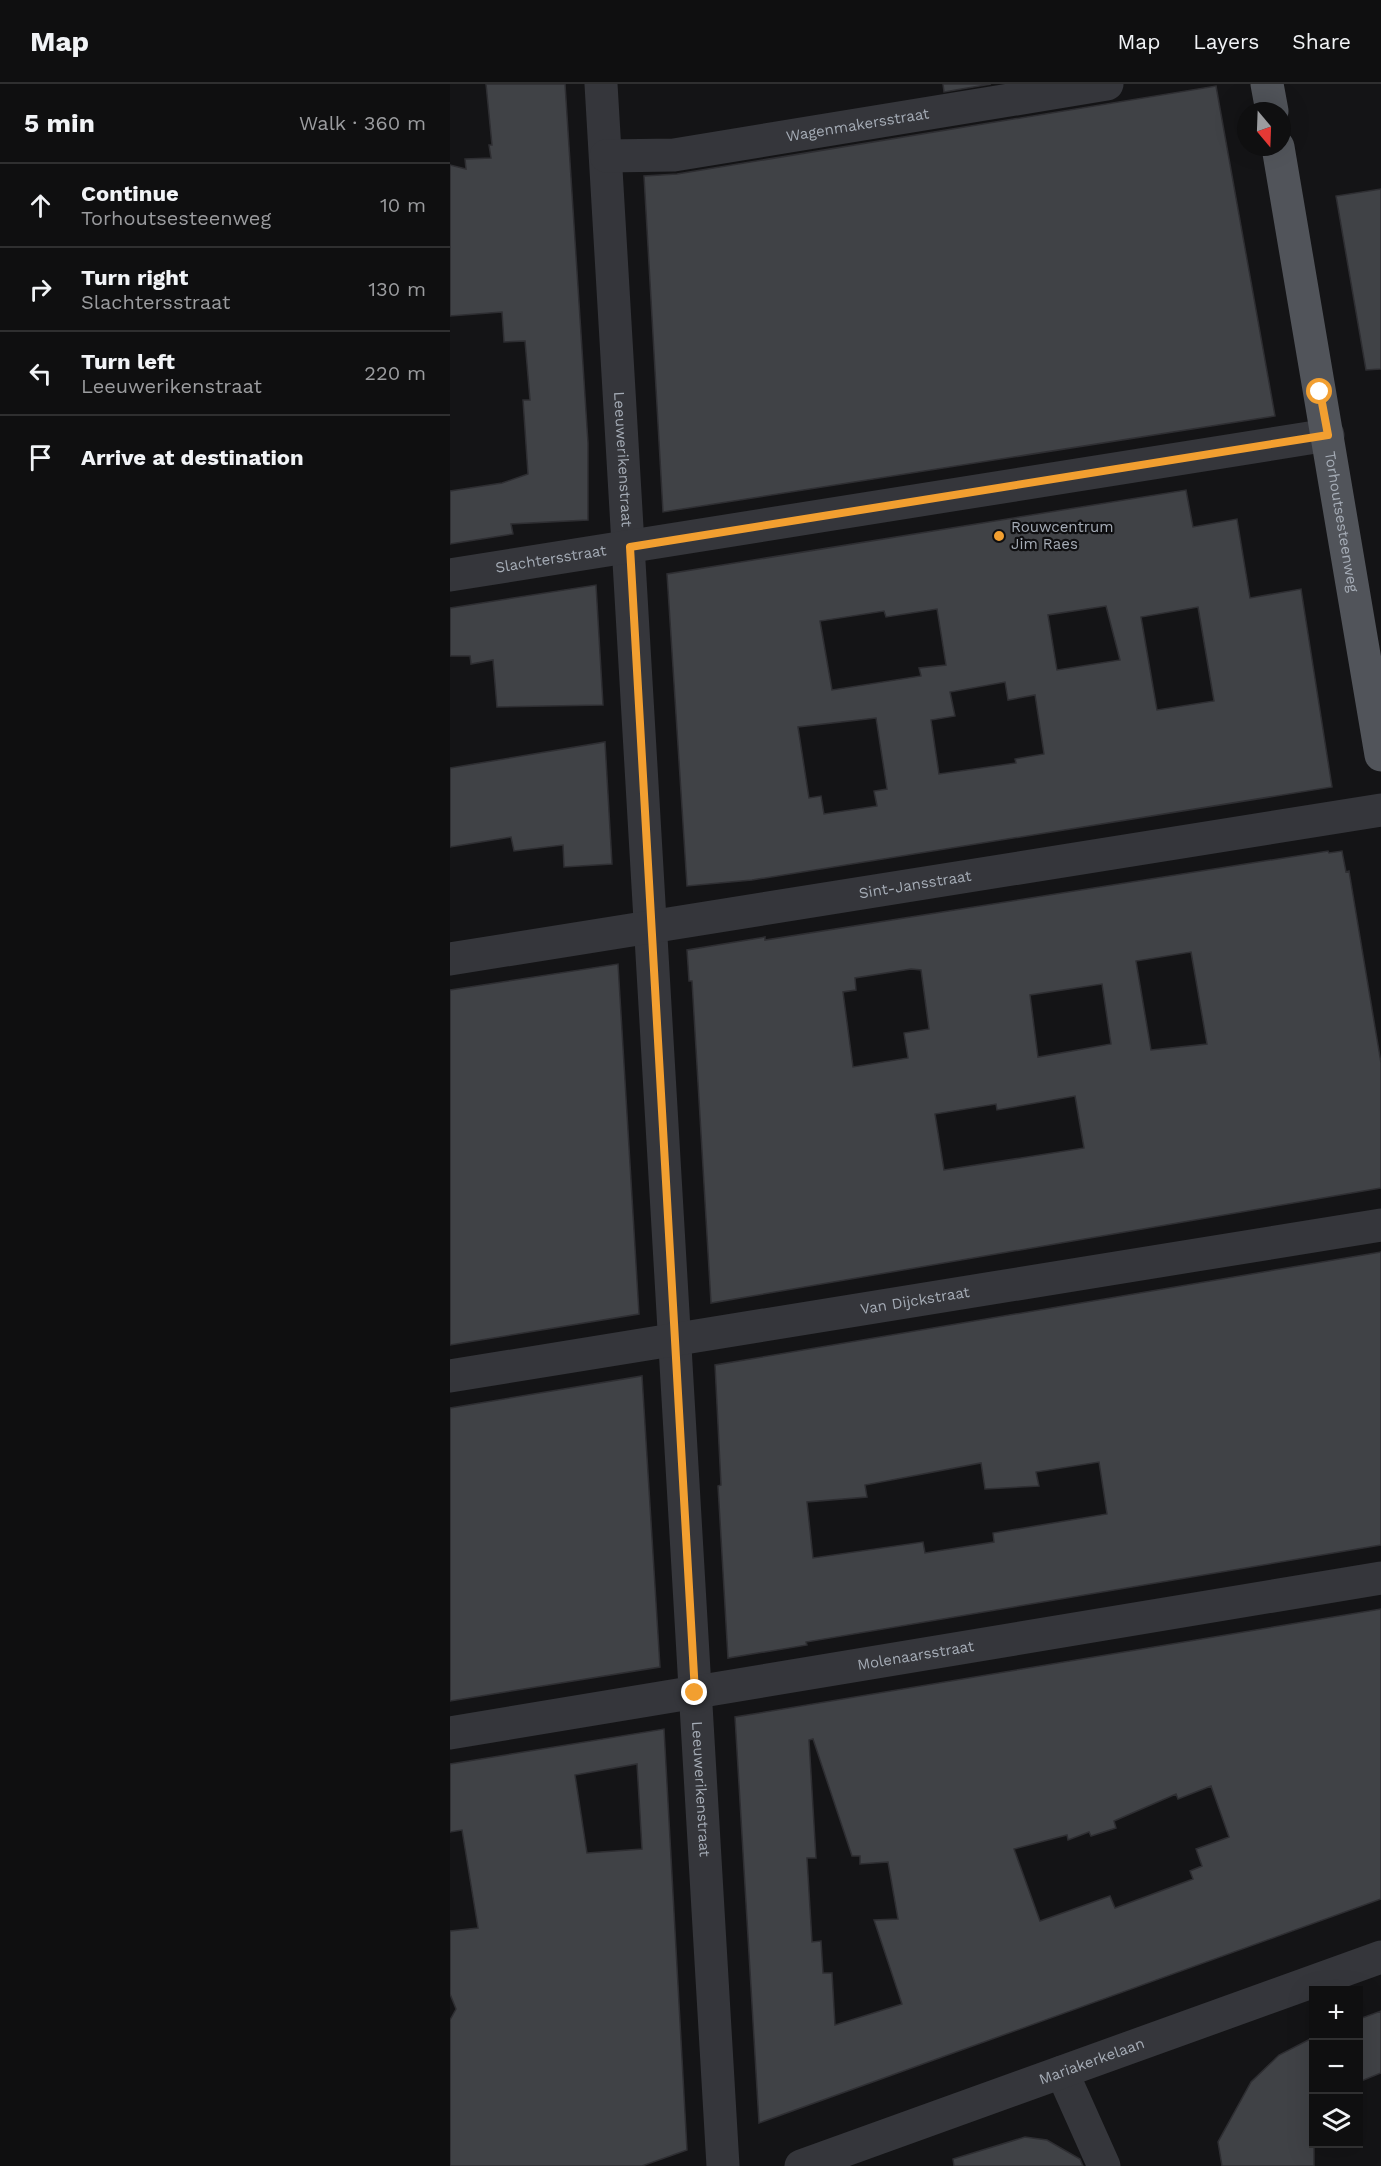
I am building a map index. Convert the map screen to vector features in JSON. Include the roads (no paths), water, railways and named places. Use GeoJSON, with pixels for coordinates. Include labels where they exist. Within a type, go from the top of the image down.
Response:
{"type":"FeatureCollection","features":[{"type":"Feature","properties":{"kind":"main road"},"geometry":{"type":"LineString","coordinates":[[1267,84],[1270,102]]}},
{"type":"Feature","properties":{"kind":"main road","name":"Torhoutsesteenweg"},"geometry":{"type":"LineString","coordinates":[[1280,156],[1381,755]]}},
{"type":"Feature","properties":{"kind":"street","name":"Leeuwerikenstraat"},"geometry":{"type":"LineString","coordinates":[[601,84],[630,547],[723,2166]]}},
{"type":"Feature","properties":{"kind":"street","name":"Wagenmakersstraat"},"geometry":{"type":"LineString","coordinates":[[606,156],[674,155],[1107,84]]}},
{"type":"Feature","properties":{"kind":"street","name":"Slachtersstraat"},"geometry":{"type":"LineString","coordinates":[[450,575],[1328,435]]}},
{"type":"Feature","properties":{"kind":"street","name":"Sint-Jansstraat"},"geometry":{"type":"LineString","coordinates":[[450,959],[1381,810]]}},
{"type":"Feature","properties":{"kind":"street","name":"Van Dijckstraat"},"geometry":{"type":"LineString","coordinates":[[450,1376],[1381,1225]]}},
{"type":"Feature","properties":{"kind":"street","name":"Molenaarsstraat"},"geometry":{"type":"LineString","coordinates":[[450,1733],[1381,1578]]}},
{"type":"Feature","properties":{"kind":"street","name":"Mariakerkelaan"},"geometry":{"type":"LineString","coordinates":[[801,2166],[1381,1957]]}},
{"type":"Feature","properties":{"kind":"street"},"geometry":{"type":"LineString","coordinates":[[1062,2072],[1104,2166]]}},
{"type":"Feature","properties":{"kind":"place","name":"Rouwcentrum Jim Raes"},"geometry":{"type":"Point","coordinates":[999,536]}}]}
